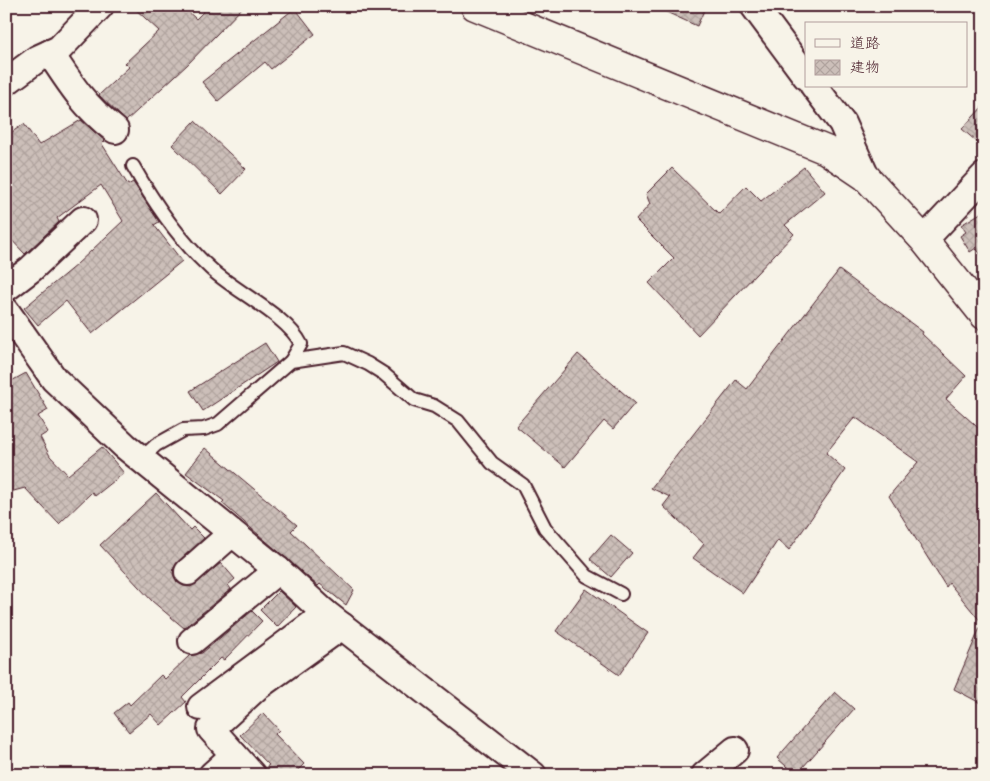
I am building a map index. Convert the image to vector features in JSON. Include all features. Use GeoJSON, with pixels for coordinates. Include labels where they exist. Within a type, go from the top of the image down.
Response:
{"type":"FeatureCollection","features":[{"type":"Feature","properties":{"kind":"street"},"geometry":{"type":"LineString","coordinates":[[6,82],[37,59],[59,49],[100,6]]}},
{"type":"Feature","properties":{"kind":"street"},"geometry":{"type":"LineString","coordinates":[[475,6],[826,150],[866,177],[924,240],[984,315]]}},
{"type":"Feature","properties":{"kind":"street"},"geometry":{"type":"LineString","coordinates":[[754,6],[805,75]]}},
{"type":"Feature","properties":{"kind":"street"},"geometry":{"type":"LineString","coordinates":[[50,53],[92,112],[115,130]]}},
{"type":"Feature","properties":{"kind":"street"},"geometry":{"type":"LineString","coordinates":[[815,88],[842,124],[866,177]]}},
{"type":"Feature","properties":{"kind":"street"},"geometry":{"type":"LineString","coordinates":[[924,240],[984,176]]}},
{"type":"Feature","properties":{"kind":"street"},"geometry":{"type":"LineString","coordinates":[[6,288],[31,269],[83,220]]}},
{"type":"Feature","properties":{"kind":"street"},"geometry":{"type":"LineString","coordinates":[[6,311],[54,379],[142,458],[278,570],[334,620],[533,775]]}},
{"type":"Feature","properties":{"kind":"street"},"geometry":{"type":"LineString","coordinates":[[188,572],[232,534]]}},
{"type":"Feature","properties":{"kind":"street"},"geometry":{"type":"LineString","coordinates":[[192,641],[278,570]]}},
{"type":"Feature","properties":{"kind":"street"},"geometry":{"type":"LineString","coordinates":[[201,707],[310,626],[334,620]]}},
{"type":"Feature","properties":{"kind":"street"},"geometry":{"type":"LineString","coordinates":[[252,775],[210,729],[334,620]]}},
{"type":"Feature","properties":{"kind":"street"},"geometry":{"type":"LineString","coordinates":[[705,775],[735,750]]}},
{"type":"Feature","properties":{"kind":"street"},"geometry":{"type":"LineString","coordinates":[[212,775],[234,755]]}},
{"type":"Feature","properties":{"kind":"lane"},"geometry":{"type":"LineString","coordinates":[[133,166],[153,200],[209,268],[295,332],[301,344],[291,361],[218,424],[204,430],[183,430],[156,445],[142,458]]}},
{"type":"Feature","properties":{"kind":"lane"},"geometry":{"type":"LineString","coordinates":[[291,361],[344,353],[384,374],[414,400],[434,406],[458,421],[492,463],[523,485],[545,528],[587,576],[621,594]]}},
{"type":"Feature","properties":{"kind":"building"},"geometry":{"type":"Polygon","coordinates":[[[132,6],[182,6],[196,19],[209,6],[244,6],[187,65],[126,121],[99,95],[129,67],[125,63],[159,31],[132,6]]]}},
{"type":"Feature","properties":{"kind":"building"},"geometry":{"type":"Polygon","coordinates":[[[653,6],[706,6],[697,26],[653,6]]]}},
{"type":"Feature","properties":{"kind":"building"},"geometry":{"type":"Polygon","coordinates":[[[295,8],[315,34],[271,69],[265,62],[218,101],[202,82],[295,8]]]}},
{"type":"Feature","properties":{"kind":"building"},"geometry":{"type":"Polygon","coordinates":[[[984,105],[984,148],[962,129],[984,105]]]}},
{"type":"Feature","properties":{"kind":"building"},"geometry":{"type":"Polygon","coordinates":[[[81,120],[105,141],[102,144],[128,185],[133,182],[159,222],[154,225],[182,261],[92,334],[66,301],[38,325],[24,308],[76,265],[123,221],[101,185],[57,218],[59,222],[25,254],[6,234],[6,136],[24,124],[39,145],[81,120]]]}},
{"type":"Feature","properties":{"kind":"building"},"geometry":{"type":"Polygon","coordinates":[[[195,121],[246,169],[222,194],[172,145],[195,121]]]}},
{"type":"Feature","properties":{"kind":"building"},"geometry":{"type":"Polygon","coordinates":[[[804,167],[825,192],[785,225],[794,234],[698,335],[649,283],[674,258],[636,220],[650,204],[646,194],[672,168],[719,214],[746,186],[761,201],[804,167]]]}},
{"type":"Feature","properties":{"kind":"building"},"geometry":{"type":"Polygon","coordinates":[[[984,211],[984,259],[976,248],[970,252],[960,236],[966,232],[961,225],[984,211]]]}},
{"type":"Feature","properties":{"kind":"building"},"geometry":{"type":"Polygon","coordinates":[[[839,270],[923,332],[922,334],[966,376],[946,399],[984,433],[984,705],[954,689],[982,623],[949,583],[946,587],[889,496],[918,462],[855,417],[826,453],[845,470],[789,550],[778,540],[743,593],[693,558],[704,544],[663,506],[670,497],[651,488],[736,380],[747,389],[839,270]]]}},
{"type":"Feature","properties":{"kind":"building"},"geometry":{"type":"Polygon","coordinates":[[[265,343],[277,362],[203,411],[190,391],[265,343]]]}},
{"type":"Feature","properties":{"kind":"building"},"geometry":{"type":"Polygon","coordinates":[[[578,354],[635,403],[613,429],[604,421],[565,467],[516,426],[578,354]]]}},
{"type":"Feature","properties":{"kind":"building"},"geometry":{"type":"Polygon","coordinates":[[[26,373],[48,410],[38,416],[48,432],[40,437],[50,456],[68,475],[102,447],[124,473],[95,496],[92,492],[59,524],[25,488],[6,493],[6,384],[26,373]]]}},
{"type":"Feature","properties":{"kind":"building"},"geometry":{"type":"Polygon","coordinates":[[[205,448],[297,525],[291,531],[354,590],[346,605],[320,584],[318,586],[222,503],[224,501],[186,473],[205,448]]]}},
{"type":"Feature","properties":{"kind":"building"},"geometry":{"type":"Polygon","coordinates":[[[156,493],[190,530],[193,527],[204,538],[174,567],[173,574],[177,582],[191,587],[221,563],[235,579],[228,585],[231,589],[184,628],[152,601],[100,545],[156,493]]]}},
{"type":"Feature","properties":{"kind":"building"},"geometry":{"type":"Polygon","coordinates":[[[611,535],[632,553],[611,577],[590,559],[611,535]]]}},
{"type":"Feature","properties":{"kind":"building"},"geometry":{"type":"Polygon","coordinates":[[[586,589],[648,633],[619,675],[556,631],[586,589]]]}},
{"type":"Feature","properties":{"kind":"building"},"geometry":{"type":"Polygon","coordinates":[[[279,591],[296,607],[277,627],[260,610],[279,591]]]}},
{"type":"Feature","properties":{"kind":"building"},"geometry":{"type":"Polygon","coordinates":[[[252,611],[262,621],[224,660],[221,658],[182,697],[186,702],[161,725],[151,714],[129,732],[114,713],[128,702],[130,705],[161,675],[165,679],[190,655],[202,653],[252,611]]]}},
{"type":"Feature","properties":{"kind":"building"},"geometry":{"type":"Polygon","coordinates":[[[835,692],[854,709],[796,775],[777,758],[835,692]]]}},
{"type":"Feature","properties":{"kind":"building"},"geometry":{"type":"Polygon","coordinates":[[[263,713],[279,730],[275,734],[304,764],[293,775],[267,775],[265,768],[269,765],[240,735],[263,713]]]}}]}
